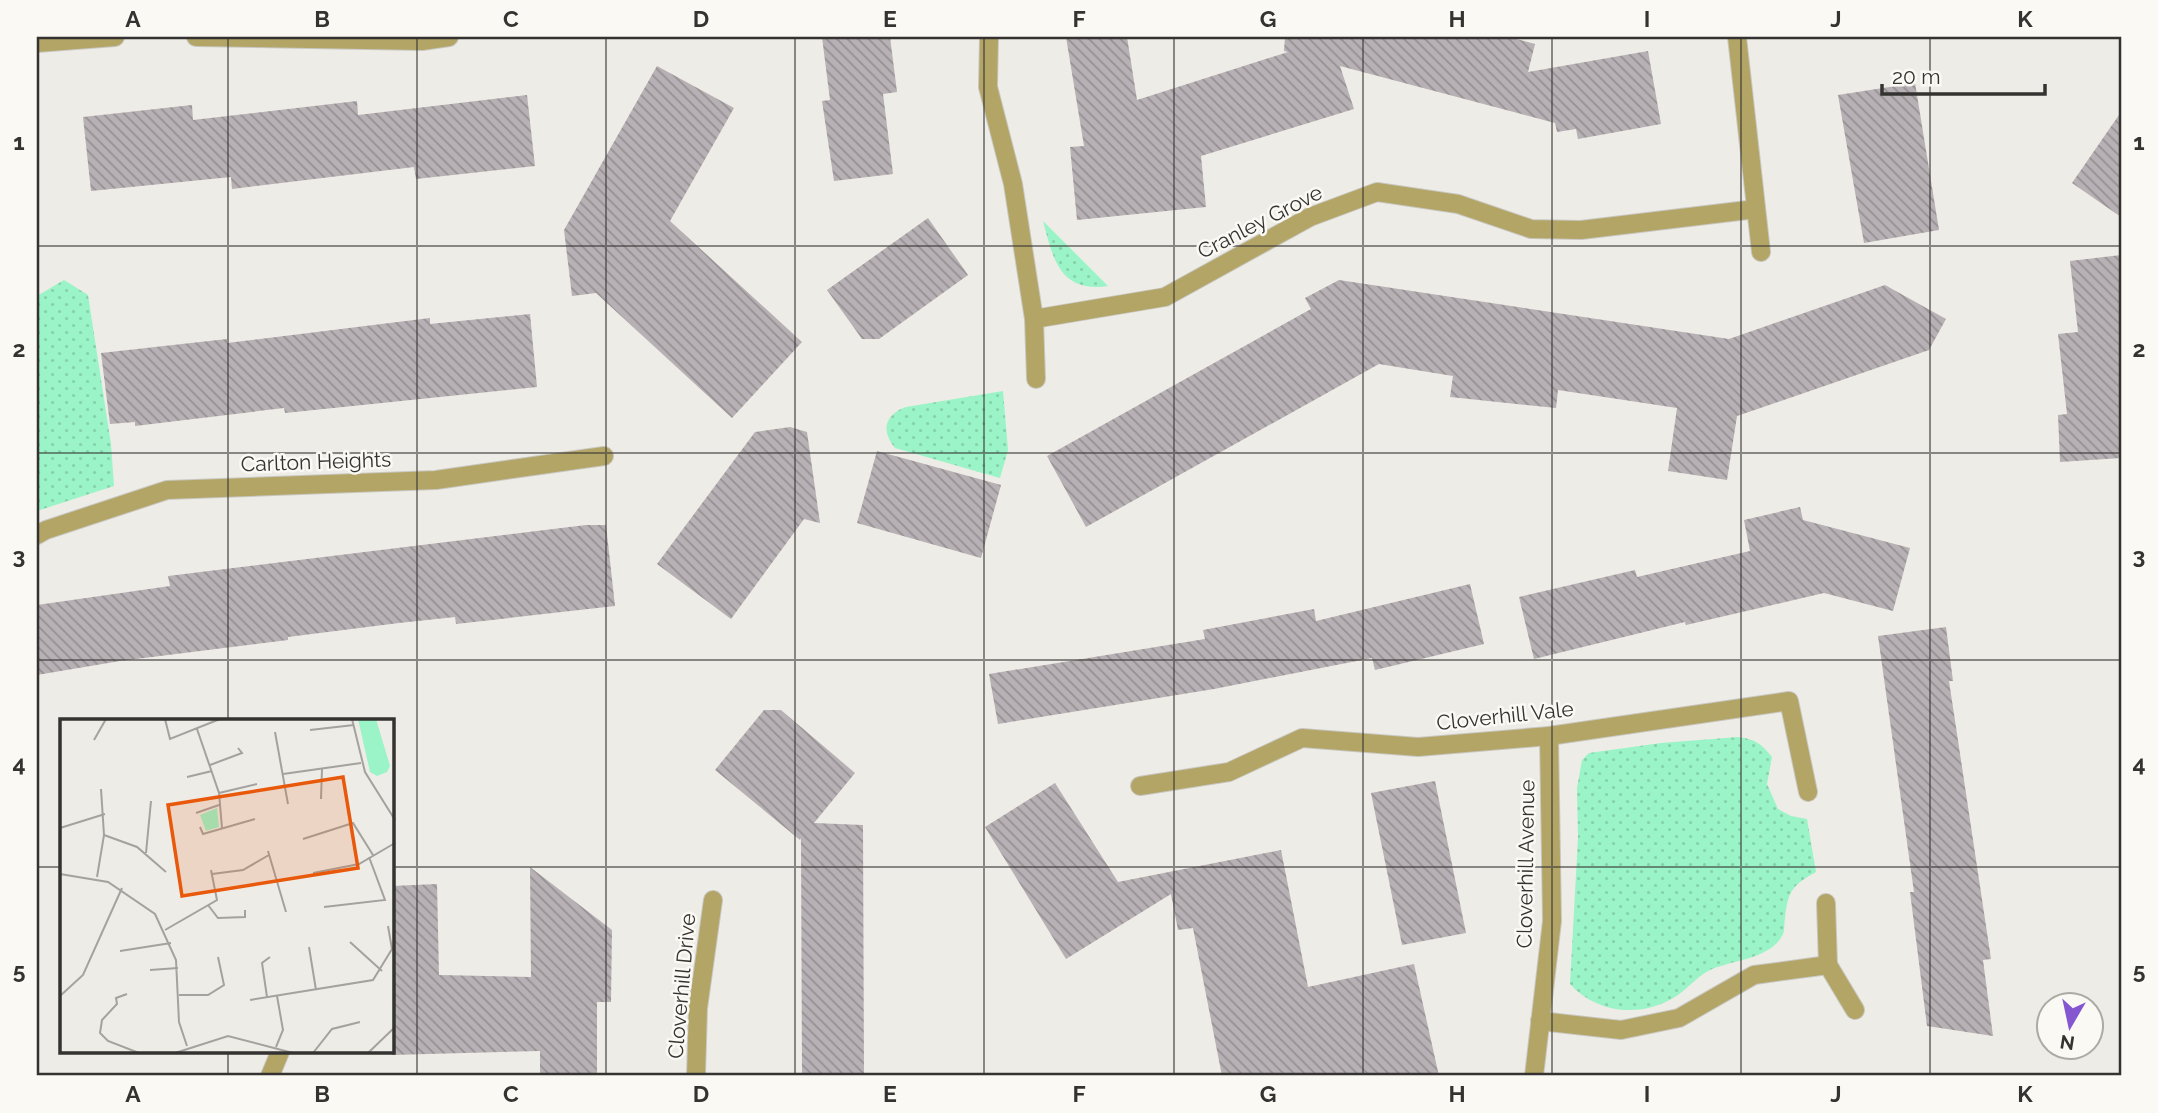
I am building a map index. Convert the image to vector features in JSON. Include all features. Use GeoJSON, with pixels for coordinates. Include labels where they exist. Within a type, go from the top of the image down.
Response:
{"type":"FeatureCollection","features":[{"type":"Feature","properties":{"kind":"street"},"geometry":{"type":"LineString","coordinates":[[37,43],[116,37]]}},
{"type":"Feature","properties":{"kind":"street"},"geometry":{"type":"LineString","coordinates":[[196,37],[422,41],[449,37]]}},
{"type":"Feature","properties":{"kind":"street"},"geometry":{"type":"LineString","coordinates":[[989,37],[988,87],[1013,184],[1034,319],[1036,379]]}},
{"type":"Feature","properties":{"kind":"street"},"geometry":{"type":"LineString","coordinates":[[1737,37],[1761,252]]}},
{"type":"Feature","properties":{"kind":"street","name":"Cranley Grove"},"geometry":{"type":"LineString","coordinates":[[1034,319],[1165,297],[1310,217],[1377,192],[1458,204],[1531,229],[1581,230],[1756,209]]}},
{"type":"Feature","properties":{"kind":"street","name":"Carlton Heights"},"geometry":{"type":"LineString","coordinates":[[37,535],[167,490],[436,480],[604,456]]}},
{"type":"Feature","properties":{"kind":"street","name":"Cloverhill Vale"},"geometry":{"type":"LineString","coordinates":[[1140,786],[1228,772],[1302,738],[1418,747],[1549,736],[1789,701],[1808,792]]}},
{"type":"Feature","properties":{"kind":"street","name":"Cloverhill Avenue"},"geometry":{"type":"LineString","coordinates":[[1534,1076],[1552,921],[1549,736]]}},
{"type":"Feature","properties":{"kind":"street","name":"Cloverhill Drive"},"geometry":{"type":"LineString","coordinates":[[696,1076],[698,1008],[713,900]]}},
{"type":"Feature","properties":{"kind":"street"},"geometry":{"type":"LineString","coordinates":[[1826,903],[1828,965],[1855,1010]]}},
{"type":"Feature","properties":{"kind":"street"},"geometry":{"type":"LineString","coordinates":[[1540,1021],[1620,1030],[1679,1018],[1754,975],[1828,965]]}},
{"type":"Feature","properties":{"kind":"street"},"geometry":{"type":"LineString","coordinates":[[270,1076],[278,1054]]}},
{"type":"Feature","properties":{"kind":"green space"},"geometry":{"type":"Polygon","coordinates":[[[1043,221],[1108,286],[1092,287],[1069,279],[1055,260],[1043,221]]]}},
{"type":"Feature","properties":{"kind":"green space"},"geometry":{"type":"Polygon","coordinates":[[[64,280],[88,295],[111,444],[114,486],[37,511],[37,296],[64,280]]]}},
{"type":"Feature","properties":{"kind":"green space"},"geometry":{"type":"Polygon","coordinates":[[[1003,391],[1008,450],[1000,478],[895,448],[888,436],[889,419],[906,407],[1003,391]]]}},
{"type":"Feature","properties":{"kind":"green space"},"geometry":{"type":"Polygon","coordinates":[[[1738,737],[1758,743],[1772,757],[1767,784],[1778,809],[1791,816],[1807,819],[1816,872],[1793,889],[1786,909],[1783,934],[1778,942],[1762,953],[1708,971],[1665,1002],[1636,1010],[1622,1010],[1594,1002],[1570,984],[1578,838],[1577,788],[1582,760],[1589,753],[1661,743],[1738,737]]]}},
{"type":"Feature","properties":{"kind":"building"},"geometry":{"type":"Polygon","coordinates":[[[822,37],[890,37],[897,92],[883,94],[893,174],[834,181],[822,101],[830,100],[822,37]]]}},
{"type":"Feature","properties":{"kind":"building"},"geometry":{"type":"Polygon","coordinates":[[[1066,37],[1127,37],[1137,100],[1288,52],[1284,51],[1285,37],[1509,37],[1535,44],[1528,72],[1648,51],[1661,124],[1578,139],[1576,129],[1557,132],[1555,123],[1340,66],[1354,109],[1201,156],[1206,207],[1077,220],[1070,147],[1084,146],[1066,37]]]}},
{"type":"Feature","properties":{"kind":"building"},"geometry":{"type":"Polygon","coordinates":[[[657,66],[734,108],[670,221],[802,342],[732,418],[596,293],[572,296],[564,230],[657,66]]]}},
{"type":"Feature","properties":{"kind":"building"},"geometry":{"type":"Polygon","coordinates":[[[1915,83],[1939,230],[1864,243],[1838,95],[1915,83]]]}},
{"type":"Feature","properties":{"kind":"building"},"geometry":{"type":"Polygon","coordinates":[[[527,95],[535,166],[416,179],[414,167],[232,189],[231,177],[91,191],[83,117],[192,105],[193,120],[357,101],[358,115],[527,95]]]}},
{"type":"Feature","properties":{"kind":"building"},"geometry":{"type":"Polygon","coordinates":[[[2121,112],[2121,217],[2072,183],[2121,112]]]}},
{"type":"Feature","properties":{"kind":"building"},"geometry":{"type":"Polygon","coordinates":[[[928,218],[968,275],[879,339],[862,339],[827,290],[928,218]]]}},
{"type":"Feature","properties":{"kind":"building"},"geometry":{"type":"Polygon","coordinates":[[[2121,255],[2121,458],[2060,462],[2058,415],[2067,414],[2058,334],[2078,332],[2070,261],[2121,255]]]}},
{"type":"Feature","properties":{"kind":"building"},"geometry":{"type":"Polygon","coordinates":[[[1339,280],[1729,339],[1885,285],[1946,319],[1929,350],[1737,416],[1727,480],[1668,471],[1677,408],[1558,390],[1556,408],[1450,397],[1453,376],[1379,364],[1086,527],[1047,456],[1311,309],[1305,298],[1339,280]]]}},
{"type":"Feature","properties":{"kind":"building"},"geometry":{"type":"Polygon","coordinates":[[[530,314],[537,387],[285,413],[284,408],[135,426],[135,422],[110,424],[101,353],[227,339],[227,343],[430,318],[430,324],[530,314]]]}},
{"type":"Feature","properties":{"kind":"building"},"geometry":{"type":"Polygon","coordinates":[[[790,427],[807,432],[820,523],[804,519],[731,619],[657,564],[755,432],[790,427]]]}},
{"type":"Feature","properties":{"kind":"building"},"geometry":{"type":"Polygon","coordinates":[[[877,451],[1001,485],[981,558],[857,523],[877,451]]]}},
{"type":"Feature","properties":{"kind":"building"},"geometry":{"type":"Polygon","coordinates":[[[1800,507],[1803,520],[1910,548],[1893,611],[1824,593],[1686,625],[1685,622],[1534,659],[1519,597],[1635,570],[1637,577],[1750,551],[1744,520],[1800,507]]]}},
{"type":"Feature","properties":{"kind":"building"},"geometry":{"type":"Polygon","coordinates":[[[586,525],[606,525],[615,606],[456,624],[455,617],[399,623],[37,675],[37,605],[170,586],[168,576],[586,525]]]}},
{"type":"Feature","properties":{"kind":"building"},"geometry":{"type":"Polygon","coordinates":[[[1470,584],[1484,644],[1375,670],[1372,658],[1214,689],[998,724],[989,674],[1205,639],[1203,630],[1314,609],[1316,621],[1470,584]]]}},
{"type":"Feature","properties":{"kind":"building"},"geometry":{"type":"Polygon","coordinates":[[[1946,627],[1953,681],[1949,681],[1991,959],[1983,960],[1993,1036],[1927,1026],[1910,892],[1914,892],[1878,636],[1946,627]]]}},
{"type":"Feature","properties":{"kind":"building"},"geometry":{"type":"Polygon","coordinates":[[[764,710],[781,710],[855,773],[814,823],[863,825],[864,1076],[802,1076],[801,838],[800,840],[715,770],[764,710]]]}},
{"type":"Feature","properties":{"kind":"building"},"geometry":{"type":"Polygon","coordinates":[[[1435,781],[1466,933],[1402,945],[1371,793],[1435,781]]]}},
{"type":"Feature","properties":{"kind":"building"},"geometry":{"type":"Polygon","coordinates":[[[1055,783],[1118,882],[1281,850],[1308,987],[1414,964],[1439,1076],[1222,1076],[1193,928],[1178,930],[1171,894],[1066,959],[985,827],[1055,783]]]}},
{"type":"Feature","properties":{"kind":"building"},"geometry":{"type":"Polygon","coordinates":[[[530,867],[612,930],[611,1002],[597,1002],[597,1076],[540,1076],[540,1051],[392,1055],[394,886],[437,884],[439,975],[531,977],[530,867]]]}}]}
